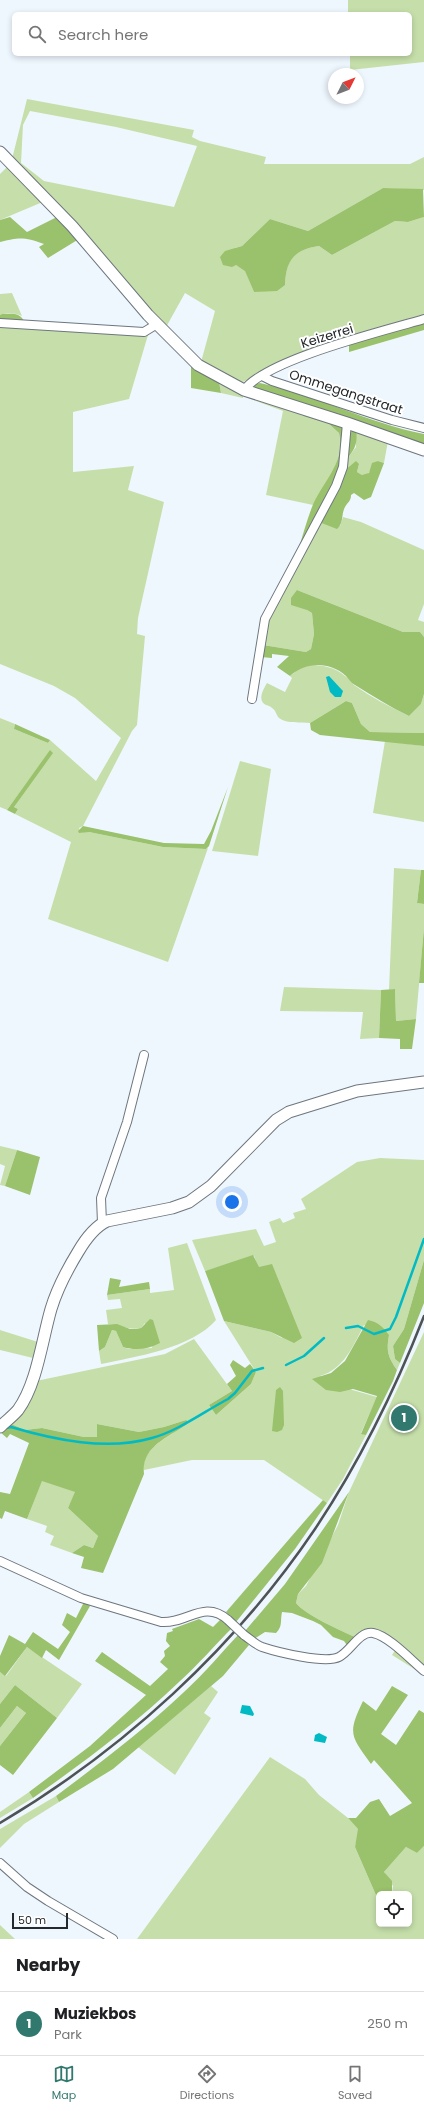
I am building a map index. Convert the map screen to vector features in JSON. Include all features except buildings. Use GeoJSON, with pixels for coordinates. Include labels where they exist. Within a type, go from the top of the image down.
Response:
{"type":"FeatureCollection","features":[{"type":"Feature","properties":{"kind":"main road"},"geometry":{"type":"LineString","coordinates":[[0,152],[67,220],[157,324],[198,365],[244,390],[347,423],[424,450]]}},
{"type":"Feature","properties":{"kind":"main road"},"geometry":{"type":"LineString","coordinates":[[0,1427],[17,1410],[28,1391],[52,1308],[69,1266],[91,1233],[102,1223],[172,1208],[189,1202],[210,1186],[276,1120],[289,1112],[357,1091],[424,1082]]}},
{"type":"Feature","properties":{"kind":"street","name":"Keizerrei"},"geometry":{"type":"LineString","coordinates":[[244,390],[251,382],[295,359],[424,319]]}},
{"type":"Feature","properties":{"kind":"street"},"geometry":{"type":"LineString","coordinates":[[0,323],[138,332],[148,331],[157,324]]}},
{"type":"Feature","properties":{"kind":"street","name":"Ommegangstraat"},"geometry":{"type":"LineString","coordinates":[[262,376],[272,381],[345,406],[424,428]]}},
{"type":"Feature","properties":{"kind":"street"},"geometry":{"type":"LineString","coordinates":[[252,699],[265,619],[336,486],[343,467],[347,423]]}},
{"type":"Feature","properties":{"kind":"street"},"geometry":{"type":"LineString","coordinates":[[102,1223],[101,1198],[127,1122],[144,1055]]}},
{"type":"Feature","properties":{"kind":"street"},"geometry":{"type":"LineString","coordinates":[[0,1561],[80,1598],[161,1622],[175,1621],[209,1611],[215,1611],[228,1620],[254,1643],[270,1649],[302,1656],[334,1659],[344,1654],[364,1635],[375,1634],[386,1639],[424,1672]]}},
{"type":"Feature","properties":{"kind":"street"},"geometry":{"type":"LineString","coordinates":[[0,1863],[27,1887],[113,1939]]}},
{"type":"Feature","properties":{"kind":"green space"},"geometry":{"type":"Polygon","coordinates":[[[348,0],[424,0],[424,62],[364,68],[350,68],[350,56],[412,56],[412,12],[348,12],[348,0]]]}},
{"type":"Feature","properties":{"kind":"green space"},"geometry":{"type":"Polygon","coordinates":[[[27,99],[194,130],[192,137],[200,141],[266,157],[264,164],[410,164],[424,157],[424,190],[383,188],[308,231],[270,219],[242,246],[235,248],[236,265],[245,270],[254,292],[285,285],[289,263],[303,250],[319,246],[332,255],[395,221],[408,222],[424,217],[424,316],[284,361],[239,384],[201,362],[215,311],[185,293],[165,329],[12,159],[27,99]],[[30,111],[23,125],[21,163],[44,181],[174,207],[197,146],[116,127],[30,111]]]}},
{"type":"Feature","properties":{"kind":"green space"},"geometry":{"type":"Polygon","coordinates":[[[8,166],[45,201],[0,220],[0,174],[8,166]]]}},
{"type":"Feature","properties":{"kind":"green space"},"geometry":{"type":"Polygon","coordinates":[[[383,188],[423,189],[424,217],[408,222],[395,221],[332,255],[319,246],[303,250],[289,263],[285,285],[277,291],[254,292],[245,271],[236,265],[232,267],[223,265],[220,257],[225,251],[242,246],[270,219],[308,231],[383,188]]]}},
{"type":"Feature","properties":{"kind":"green space"},"geometry":{"type":"Polygon","coordinates":[[[59,216],[79,239],[48,258],[39,247],[44,244],[22,238],[0,242],[0,220],[10,217],[27,232],[59,216]]]}},
{"type":"Feature","properties":{"kind":"green space"},"geometry":{"type":"Polygon","coordinates":[[[12,293],[22,316],[11,313],[0,315],[0,294],[12,293]]]}},
{"type":"Feature","properties":{"kind":"green space"},"geometry":{"type":"Polygon","coordinates":[[[0,315],[18,315],[25,323],[0,322],[0,315]]]}},
{"type":"Feature","properties":{"kind":"green space"},"geometry":{"type":"Polygon","coordinates":[[[424,321],[424,330],[349,352],[349,345],[424,321]]]}},
{"type":"Feature","properties":{"kind":"green space"},"geometry":{"type":"Polygon","coordinates":[[[0,326],[148,335],[129,399],[73,412],[73,472],[134,466],[128,490],[164,502],[138,618],[137,634],[145,636],[137,725],[132,731],[83,826],[79,828],[81,833],[84,831],[163,847],[208,848],[168,962],[48,919],[71,842],[15,814],[18,809],[14,807],[50,751],[7,810],[0,807],[0,718],[15,724],[14,729],[48,743],[50,740],[96,781],[121,738],[75,698],[54,686],[0,664],[0,326]]]}},
{"type":"Feature","properties":{"kind":"green space"},"geometry":{"type":"Polygon","coordinates":[[[191,363],[219,382],[221,393],[191,388],[191,363]]]}},
{"type":"Feature","properties":{"kind":"green space"},"geometry":{"type":"Polygon","coordinates":[[[219,382],[302,410],[300,414],[303,416],[329,424],[339,433],[340,443],[337,462],[329,480],[313,505],[266,495],[283,411],[243,396],[243,398],[221,393],[219,382]]]}},
{"type":"Feature","properties":{"kind":"green space"},"geometry":{"type":"Polygon","coordinates":[[[260,383],[301,394],[383,423],[424,434],[424,445],[255,390],[253,387],[255,384],[260,383]]]}},
{"type":"Feature","properties":{"kind":"green space"},"geometry":{"type":"Polygon","coordinates":[[[300,412],[342,426],[345,438],[350,438],[352,428],[356,430],[357,439],[354,449],[347,459],[299,548],[312,507],[336,463],[340,444],[339,433],[329,424],[303,416],[300,412]]]}},
{"type":"Feature","properties":{"kind":"green space"},"geometry":{"type":"Polygon","coordinates":[[[356,430],[388,441],[384,463],[378,461],[367,475],[362,475],[357,472],[359,464],[344,471],[347,459],[356,447],[356,430]]]}},
{"type":"Feature","properties":{"kind":"green space"},"geometry":{"type":"Polygon","coordinates":[[[356,461],[359,464],[357,472],[362,475],[369,473],[372,463],[378,461],[384,463],[371,497],[364,500],[354,493],[351,495],[350,500],[345,507],[341,524],[337,529],[319,522],[344,471],[356,461]]]}},
{"type":"Feature","properties":{"kind":"green space"},"geometry":{"type":"Polygon","coordinates":[[[343,517],[361,522],[424,550],[424,604],[418,620],[424,622],[424,637],[420,632],[403,632],[297,590],[307,610],[312,613],[314,634],[311,649],[306,652],[263,645],[270,616],[297,569],[319,522],[340,526],[343,517]]]}},
{"type":"Feature","properties":{"kind":"green space"},"geometry":{"type":"Polygon","coordinates":[[[297,590],[403,632],[420,632],[424,637],[424,694],[421,704],[409,716],[354,684],[346,676],[332,668],[318,665],[310,666],[296,671],[290,676],[277,667],[289,656],[272,654],[272,658],[261,657],[263,645],[306,652],[311,649],[314,634],[312,613],[291,605],[291,598],[297,590]]]}},
{"type":"Feature","properties":{"kind":"green space"},"geometry":{"type":"Polygon","coordinates":[[[310,665],[324,666],[337,670],[367,694],[409,716],[421,704],[424,694],[424,733],[370,732],[361,724],[352,703],[346,701],[310,723],[282,720],[270,706],[263,703],[261,698],[267,683],[285,692],[292,678],[290,676],[299,669],[310,665]]]}},
{"type":"Feature","properties":{"kind":"green space"},"geometry":{"type":"Polygon","coordinates":[[[346,701],[352,703],[361,724],[370,732],[424,733],[424,746],[320,735],[311,730],[310,723],[346,701]]]}},
{"type":"Feature","properties":{"kind":"green space"},"geometry":{"type":"Polygon","coordinates":[[[15,724],[50,740],[48,743],[14,729],[15,724]]]}},
{"type":"Feature","properties":{"kind":"green space"},"geometry":{"type":"Polygon","coordinates":[[[385,741],[424,746],[424,822],[373,813],[385,741]]]}},
{"type":"Feature","properties":{"kind":"green space"},"geometry":{"type":"Polygon","coordinates":[[[50,750],[53,753],[14,807],[18,809],[15,814],[7,810],[50,750]]]}},
{"type":"Feature","properties":{"kind":"green space"},"geometry":{"type":"Polygon","coordinates":[[[240,761],[271,769],[258,856],[212,851],[240,761]]]}},
{"type":"Feature","properties":{"kind":"green space"},"geometry":{"type":"Polygon","coordinates":[[[228,787],[209,846],[206,849],[163,847],[89,832],[79,833],[78,831],[83,826],[164,843],[204,844],[211,831],[228,787]]]}},
{"type":"Feature","properties":{"kind":"green space"},"geometry":{"type":"Polygon","coordinates":[[[394,868],[421,870],[417,903],[424,904],[424,928],[416,1019],[396,1021],[395,989],[389,990],[394,868]]]}},
{"type":"Feature","properties":{"kind":"green space"},"geometry":{"type":"Polygon","coordinates":[[[421,870],[424,870],[424,904],[417,903],[421,870]]]}},
{"type":"Feature","properties":{"kind":"green space"},"geometry":{"type":"Polygon","coordinates":[[[424,928],[424,983],[419,983],[424,928]]]}},
{"type":"Feature","properties":{"kind":"green space"},"geometry":{"type":"Polygon","coordinates":[[[284,987],[381,990],[379,1038],[360,1039],[363,1012],[280,1011],[284,987]]]}},
{"type":"Feature","properties":{"kind":"green space"},"geometry":{"type":"Polygon","coordinates":[[[395,989],[396,1021],[416,1019],[412,1049],[400,1049],[400,1039],[379,1038],[381,990],[395,989]]]}},
{"type":"Feature","properties":{"kind":"green space"},"geometry":{"type":"Polygon","coordinates":[[[0,1146],[17,1150],[5,1186],[0,1185],[5,1166],[0,1164],[0,1146]]]}},
{"type":"Feature","properties":{"kind":"green space"},"geometry":{"type":"Polygon","coordinates":[[[17,1150],[40,1157],[30,1195],[5,1186],[17,1150]]]}},
{"type":"Feature","properties":{"kind":"green space"},"geometry":{"type":"Polygon","coordinates":[[[380,1158],[424,1160],[424,1260],[404,1329],[393,1346],[395,1359],[400,1363],[397,1370],[388,1354],[389,1335],[364,1325],[352,1349],[342,1362],[328,1373],[320,1376],[349,1389],[377,1397],[361,1433],[366,1435],[343,1479],[327,1503],[264,1460],[192,1460],[144,1470],[144,1462],[152,1449],[165,1438],[186,1425],[186,1420],[164,1427],[139,1432],[97,1424],[97,1437],[84,1437],[42,1428],[25,1430],[9,1423],[24,1410],[32,1395],[36,1381],[165,1354],[194,1339],[232,1391],[209,1405],[216,1415],[251,1384],[256,1372],[224,1321],[271,1332],[282,1338],[254,1256],[205,1271],[192,1240],[256,1229],[264,1246],[276,1242],[269,1222],[280,1218],[283,1223],[295,1218],[293,1213],[306,1209],[301,1199],[357,1162],[380,1158]]]}},
{"type":"Feature","properties":{"kind":"green space"},"geometry":{"type":"Polygon","coordinates":[[[187,1243],[216,1320],[206,1330],[193,1338],[178,1344],[162,1350],[101,1364],[99,1351],[105,1347],[112,1330],[116,1331],[123,1347],[129,1349],[152,1348],[145,1323],[141,1328],[136,1329],[108,1324],[106,1310],[122,1308],[120,1299],[108,1300],[107,1295],[150,1289],[150,1293],[174,1290],[168,1248],[187,1243]]]}},
{"type":"Feature","properties":{"kind":"green space"},"geometry":{"type":"Polygon","coordinates":[[[253,1255],[259,1267],[272,1264],[302,1338],[294,1343],[271,1332],[224,1321],[205,1271],[253,1255]]]}},
{"type":"Feature","properties":{"kind":"green space"},"geometry":{"type":"Polygon","coordinates":[[[424,1260],[424,1303],[400,1363],[395,1359],[393,1346],[404,1329],[424,1260]]]}},
{"type":"Feature","properties":{"kind":"green space"},"geometry":{"type":"Polygon","coordinates":[[[110,1278],[121,1280],[119,1287],[149,1282],[150,1289],[107,1295],[110,1278]]]}},
{"type":"Feature","properties":{"kind":"green space"},"geometry":{"type":"Polygon","coordinates":[[[150,1319],[153,1320],[160,1343],[142,1349],[123,1347],[116,1331],[112,1330],[105,1347],[99,1351],[97,1325],[117,1324],[130,1329],[136,1329],[141,1328],[150,1319]]]}},
{"type":"Feature","properties":{"kind":"green space"},"geometry":{"type":"Polygon","coordinates":[[[368,1320],[380,1325],[389,1335],[388,1354],[397,1370],[366,1435],[361,1434],[377,1396],[353,1389],[340,1392],[326,1390],[312,1379],[331,1373],[345,1361],[368,1320]]]}},
{"type":"Feature","properties":{"kind":"green space"},"geometry":{"type":"Polygon","coordinates":[[[0,1330],[38,1342],[33,1358],[0,1350],[0,1330]]]}},
{"type":"Feature","properties":{"kind":"green space"},"geometry":{"type":"Polygon","coordinates":[[[424,1332],[424,1675],[392,1655],[398,1646],[380,1630],[370,1631],[357,1638],[315,1618],[296,1603],[298,1594],[306,1586],[338,1525],[349,1492],[424,1332]]]}},
{"type":"Feature","properties":{"kind":"green space"},"geometry":{"type":"Polygon","coordinates":[[[233,1360],[245,1368],[250,1364],[256,1372],[251,1384],[216,1415],[209,1405],[232,1391],[227,1384],[236,1376],[230,1365],[233,1360]]]}},
{"type":"Feature","properties":{"kind":"green space"},"geometry":{"type":"Polygon","coordinates":[[[280,1387],[283,1391],[284,1425],[282,1430],[277,1432],[272,1431],[276,1390],[280,1387]]]}},
{"type":"Feature","properties":{"kind":"green space"},"geometry":{"type":"Polygon","coordinates":[[[186,1420],[188,1422],[186,1425],[157,1444],[147,1457],[144,1465],[144,1474],[103,1573],[81,1568],[84,1557],[72,1553],[84,1545],[93,1548],[98,1536],[68,1508],[75,1492],[42,1481],[27,1519],[5,1511],[2,1519],[0,1518],[0,1492],[10,1494],[29,1443],[10,1434],[7,1438],[0,1432],[9,1423],[25,1430],[42,1428],[84,1437],[97,1437],[97,1424],[139,1432],[164,1427],[186,1420]]]}},
{"type":"Feature","properties":{"kind":"green space"},"geometry":{"type":"Polygon","coordinates":[[[42,1480],[76,1492],[68,1508],[98,1536],[93,1548],[84,1545],[72,1553],[50,1545],[54,1536],[45,1532],[47,1526],[27,1519],[42,1480]]]}},
{"type":"Feature","properties":{"kind":"green space"},"geometry":{"type":"Polygon","coordinates":[[[349,1492],[322,1563],[298,1594],[296,1603],[315,1618],[357,1638],[349,1648],[344,1641],[333,1637],[321,1625],[292,1613],[282,1612],[280,1626],[276,1633],[265,1632],[254,1639],[245,1631],[285,1584],[349,1492]]]}},
{"type":"Feature","properties":{"kind":"green space"},"geometry":{"type":"Polygon","coordinates":[[[323,1500],[327,1503],[295,1549],[236,1622],[226,1612],[323,1500]]]}},
{"type":"Feature","properties":{"kind":"green space"},"geometry":{"type":"Polygon","coordinates":[[[84,1602],[90,1606],[59,1660],[46,1650],[42,1658],[27,1647],[5,1676],[0,1672],[0,1656],[9,1635],[25,1644],[33,1632],[58,1649],[70,1632],[62,1625],[67,1613],[76,1618],[84,1602]]]}},
{"type":"Feature","properties":{"kind":"green space"},"geometry":{"type":"Polygon","coordinates":[[[199,1619],[213,1627],[221,1619],[233,1627],[200,1662],[162,1698],[90,1757],[33,1798],[29,1792],[90,1746],[146,1695],[95,1661],[102,1652],[150,1686],[168,1669],[160,1662],[165,1656],[164,1651],[170,1646],[166,1641],[167,1633],[173,1631],[172,1629],[199,1619]]]}},
{"type":"Feature","properties":{"kind":"green space"},"geometry":{"type":"Polygon","coordinates":[[[239,1634],[249,1645],[223,1676],[113,1769],[59,1802],[56,1796],[122,1746],[169,1706],[198,1678],[239,1634]]]}},
{"type":"Feature","properties":{"kind":"green space"},"geometry":{"type":"Polygon","coordinates":[[[27,1647],[82,1684],[57,1718],[15,1685],[0,1704],[0,1672],[6,1676],[27,1647]]]}},
{"type":"Feature","properties":{"kind":"green space"},"geometry":{"type":"Polygon","coordinates":[[[15,1685],[57,1718],[13,1775],[0,1765],[0,1746],[26,1713],[17,1706],[0,1728],[0,1704],[15,1685]]]}},
{"type":"Feature","properties":{"kind":"green space"},"geometry":{"type":"Polygon","coordinates":[[[211,1686],[218,1692],[204,1713],[211,1718],[175,1775],[138,1747],[211,1686]]]}},
{"type":"Feature","properties":{"kind":"green space"},"geometry":{"type":"Polygon","coordinates":[[[392,1686],[408,1695],[381,1734],[396,1745],[419,1710],[424,1713],[424,1846],[417,1853],[406,1847],[384,1872],[392,1881],[392,1891],[376,1891],[376,1895],[355,1847],[358,1829],[348,1818],[356,1818],[370,1802],[379,1799],[390,1816],[412,1803],[374,1760],[371,1764],[355,1740],[353,1728],[363,1701],[376,1711],[392,1686]]]}},
{"type":"Feature","properties":{"kind":"green space"},"geometry":{"type":"Polygon","coordinates":[[[17,1706],[26,1713],[0,1746],[0,1728],[17,1706]]]}},
{"type":"Feature","properties":{"kind":"green space"},"geometry":{"type":"Polygon","coordinates":[[[270,1757],[305,1779],[319,1795],[348,1818],[359,1830],[355,1847],[376,1895],[376,1927],[412,1927],[412,1891],[392,1891],[393,1886],[384,1872],[406,1847],[417,1853],[424,1846],[424,1939],[137,1939],[270,1757]]]}},
{"type":"Feature","properties":{"kind":"green space"},"geometry":{"type":"Polygon","coordinates":[[[29,1792],[33,1798],[0,1818],[0,1812],[29,1792]]]}},
{"type":"Feature","properties":{"kind":"green space"},"geometry":{"type":"Polygon","coordinates":[[[56,1796],[59,1802],[24,1824],[0,1848],[0,1829],[56,1796]]]}},
{"type":"Feature","properties":{"kind":"green space"},"geometry":{"type":"Polygon","coordinates":[[[0,1925],[15,1939],[0,1939],[0,1925]]]}},
{"type":"Feature","properties":{"kind":"water"},"geometry":{"type":"Polygon","coordinates":[[[329,676],[343,691],[341,697],[335,697],[330,692],[326,677],[329,676]]]}},
{"type":"Feature","properties":{"kind":"water"},"geometry":{"type":"Polygon","coordinates":[[[242,1705],[250,1706],[254,1714],[253,1716],[240,1713],[242,1705]]]}},
{"type":"Feature","properties":{"kind":"water"},"geometry":{"type":"Polygon","coordinates":[[[319,1733],[327,1737],[325,1743],[314,1741],[315,1735],[319,1733]]]}},
{"type":"Feature","properties":{"kind":"waterway"},"geometry":{"type":"LineString","coordinates":[[346,1328],[358,1326],[374,1334],[390,1329],[396,1317],[424,1239]]}},
{"type":"Feature","properties":{"kind":"waterway"},"geometry":{"type":"LineString","coordinates":[[286,1365],[304,1356],[324,1338]]}},
{"type":"Feature","properties":{"kind":"waterway"},"geometry":{"type":"LineString","coordinates":[[6,1428],[11,1427],[63,1440],[99,1444],[135,1442],[172,1431],[228,1399],[235,1393],[252,1371],[263,1368]]}},
{"type":"Feature","properties":{"kind":"railway"},"geometry":{"type":"LineString","coordinates":[[0,1823],[46,1794],[90,1763],[132,1730],[173,1694],[212,1656],[249,1615],[283,1573],[315,1529],[347,1478],[388,1399],[424,1316]]}},
{"type":"Feature","properties":{"kind":"place","name":"Muziekbos"},"geometry":{"type":"Point","coordinates":[404,1418]}}]}
